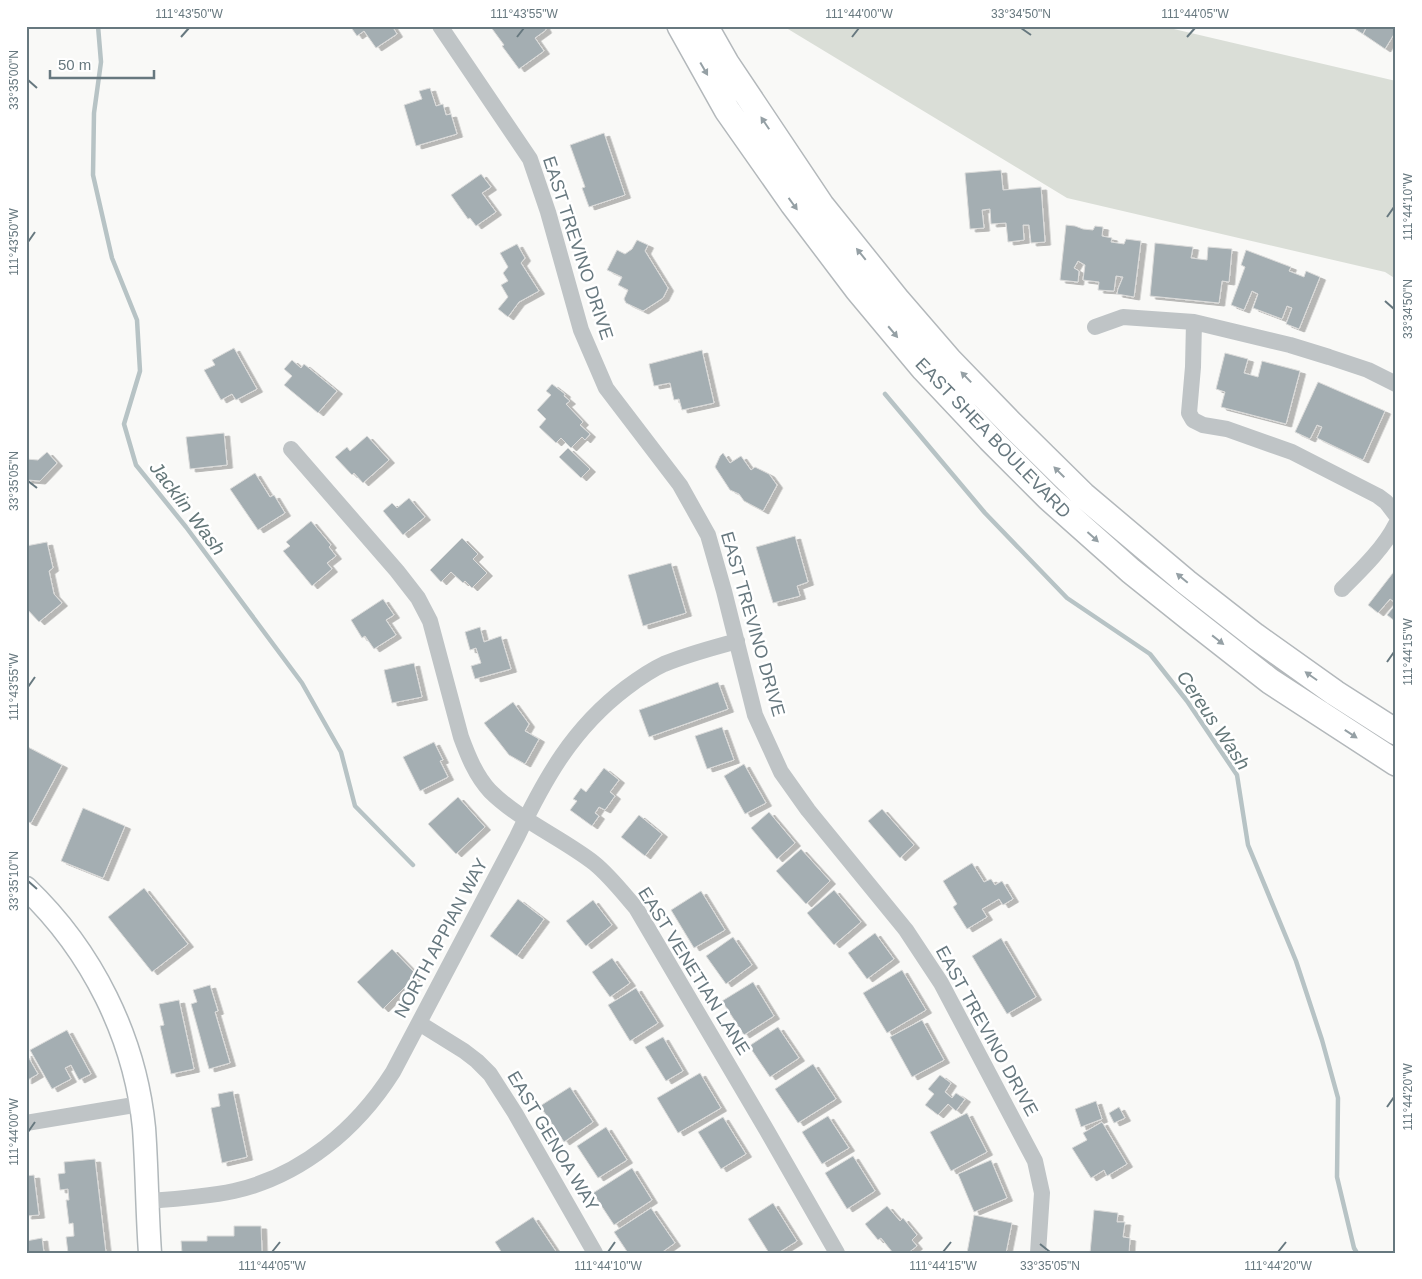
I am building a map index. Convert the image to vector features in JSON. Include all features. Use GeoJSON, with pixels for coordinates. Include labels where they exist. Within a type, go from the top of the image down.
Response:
{"type":"FeatureCollection","features":[{"type":"Feature","properties":{"kind":"main road","name":"EAST SHEA BOULEVARD"},"geometry":{"type":"LineString","coordinates":[[680,26],[727,110],[793,204],[858,290],[924,368],[982,430],[1049,498],[1131,571],[1183,613],[1270,680],[1396,763]]}},
{"type":"Feature","properties":{"kind":"main road","name":"EAST SHEA BOULEVARD"},"geometry":{"type":"LineString","coordinates":[[705,26],[726,63],[821,204],[898,301],[1000,413],[1083,495],[1186,582],[1255,636],[1335,693],[1396,732]]}},
{"type":"Feature","properties":{"kind":"main road"},"geometry":{"type":"LineString","coordinates":[[982,430],[1000,413]]}},
{"type":"Feature","properties":{"kind":"street","name":"EAST TREVINO DRIVE"},"geometry":{"type":"LineString","coordinates":[[440,26],[530,159],[548,212],[581,330],[606,388],[680,485],[708,535],[755,715],[781,772],[808,810],[906,930],[936,975],[1035,1161],[1042,1193],[1038,1253]]}},
{"type":"Feature","properties":{"kind":"street"},"geometry":{"type":"LineString","coordinates":[[1095,327],[1123,317],[1194,322],[1290,345],[1368,370],[1396,384]]}},
{"type":"Feature","properties":{"kind":"street"},"geometry":{"type":"LineString","coordinates":[[1194,322],[1189,413],[1193,420],[1203,425],[1227,429],[1292,452],[1378,496],[1396,514]]}},
{"type":"Feature","properties":{"kind":"street","name":"EAST VENETIAN LANE"},"geometry":{"type":"LineString","coordinates":[[291,448],[418,598],[430,621],[460,738],[478,775],[490,790],[526,818],[595,865],[636,908],[837,1253]]}},
{"type":"Feature","properties":{"kind":"street"},"geometry":{"type":"LineString","coordinates":[[1342,589],[1384,543],[1396,524]]}},
{"type":"Feature","properties":{"kind":"street","name":"NORTH APPIAN WAY"},"geometry":{"type":"LineString","coordinates":[[147,1201],[178,1199],[235,1191],[266,1181],[312,1157],[329,1146],[343,1133],[381,1092],[526,818],[560,758],[580,731],[607,702],[638,679],[663,665],[688,655],[737,641]]}},
{"type":"Feature","properties":{"kind":"street"},"geometry":{"type":"LineString","coordinates":[[26,888],[65,929],[91,967],[107,997],[130,1058],[144,1128],[150,1253]]}},
{"type":"Feature","properties":{"kind":"street","name":"EAST GENOA WAY"},"geometry":{"type":"LineString","coordinates":[[419,1022],[464,1051],[490,1074],[515,1113],[595,1253]]}},
{"type":"Feature","properties":{"kind":"street"},"geometry":{"type":"LineString","coordinates":[[26,1124],[140,1104]]}},
{"type":"Feature","properties":{"kind":"shaded area"},"geometry":{"type":"Polygon","coordinates":[[[783,26],[1161,26],[1396,81],[1396,279],[1385,272],[1067,198],[783,26]]]}},
{"type":"Feature","properties":{"kind":"building"},"geometry":{"type":"Polygon","coordinates":[[[350,26],[392,26],[397,34],[376,48],[364,31],[357,36],[350,26]]]}},
{"type":"Feature","properties":{"kind":"building"},"geometry":{"type":"Polygon","coordinates":[[[490,26],[544,26],[546,30],[535,38],[544,51],[519,69],[490,26]]]}},
{"type":"Feature","properties":{"kind":"building"},"geometry":{"type":"Polygon","coordinates":[[[1350,26],[1367,26],[1363,34],[1350,26]]]}},
{"type":"Feature","properties":{"kind":"building"},"geometry":{"type":"Polygon","coordinates":[[[1367,26],[1396,26],[1396,31],[1385,49],[1363,34],[1367,26]]]}},
{"type":"Feature","properties":{"kind":"building"},"geometry":{"type":"Polygon","coordinates":[[[430,88],[436,106],[443,104],[446,115],[451,114],[457,134],[416,146],[404,105],[422,99],[419,91],[430,88]]]}},
{"type":"Feature","properties":{"kind":"building"},"geometry":{"type":"Polygon","coordinates":[[[604,133],[625,195],[589,207],[582,188],[585,187],[570,145],[604,133]]]}},
{"type":"Feature","properties":{"kind":"building"},"geometry":{"type":"Polygon","coordinates":[[[1001,170],[1003,190],[1041,187],[1045,242],[1031,243],[1029,225],[1023,225],[1024,240],[1008,242],[1006,223],[991,224],[990,209],[982,210],[984,228],[970,229],[965,173],[1001,170]]]}},
{"type":"Feature","properties":{"kind":"building"},"geometry":{"type":"Polygon","coordinates":[[[481,174],[491,187],[482,193],[496,212],[476,226],[470,218],[468,219],[451,195],[481,174]]]}},
{"type":"Feature","properties":{"kind":"building"},"geometry":{"type":"Polygon","coordinates":[[[1066,225],[1093,230],[1095,226],[1103,227],[1102,236],[1112,238],[1111,242],[1124,244],[1126,239],[1141,241],[1134,297],[1117,294],[1123,277],[1116,276],[1114,291],[1098,290],[1099,282],[1083,280],[1085,265],[1078,261],[1074,268],[1079,271],[1078,282],[1060,280],[1066,225]]]}},
{"type":"Feature","properties":{"kind":"building"},"geometry":{"type":"Polygon","coordinates":[[[637,240],[648,245],[645,251],[668,288],[663,298],[643,311],[626,303],[624,299],[628,290],[618,285],[622,277],[607,270],[617,250],[625,254],[632,249],[637,240]]]}},
{"type":"Feature","properties":{"kind":"building"},"geometry":{"type":"Polygon","coordinates":[[[1155,243],[1193,247],[1191,258],[1207,260],[1208,247],[1232,249],[1229,282],[1222,281],[1219,303],[1150,296],[1155,243]]]}},
{"type":"Feature","properties":{"kind":"building"},"geometry":{"type":"Polygon","coordinates":[[[517,244],[525,258],[521,263],[539,291],[519,302],[508,317],[498,309],[508,297],[501,285],[508,281],[503,273],[508,267],[500,253],[517,244]]]}},
{"type":"Feature","properties":{"kind":"building"},"geometry":{"type":"Polygon","coordinates":[[[1246,250],[1291,267],[1289,271],[1304,277],[1306,271],[1320,277],[1299,329],[1286,324],[1292,308],[1287,306],[1282,319],[1253,308],[1258,294],[1252,291],[1244,310],[1231,305],[1245,267],[1241,265],[1246,250]]]}},
{"type":"Feature","properties":{"kind":"building"},"geometry":{"type":"Polygon","coordinates":[[[234,348],[257,389],[236,400],[232,394],[221,400],[204,370],[215,365],[212,360],[234,348]]]}},
{"type":"Feature","properties":{"kind":"building"},"geometry":{"type":"Polygon","coordinates":[[[702,350],[714,403],[682,410],[679,399],[674,400],[670,383],[654,386],[649,364],[702,350]]]}},
{"type":"Feature","properties":{"kind":"building"},"geometry":{"type":"Polygon","coordinates":[[[1225,353],[1248,359],[1244,373],[1258,377],[1262,361],[1300,371],[1286,424],[1221,407],[1225,392],[1216,389],[1225,353]]]}},
{"type":"Feature","properties":{"kind":"building"},"geometry":{"type":"Polygon","coordinates":[[[292,360],[301,368],[304,364],[337,391],[318,413],[284,385],[292,376],[284,369],[292,360]]]}},
{"type":"Feature","properties":{"kind":"building"},"geometry":{"type":"Polygon","coordinates":[[[1318,382],[1385,411],[1363,460],[1317,438],[1322,427],[1317,425],[1310,439],[1295,432],[1318,382]]]}},
{"type":"Feature","properties":{"kind":"building"},"geometry":{"type":"Polygon","coordinates":[[[552,384],[565,394],[564,396],[570,401],[566,404],[583,422],[580,425],[590,434],[585,440],[582,437],[571,448],[561,438],[556,443],[539,427],[546,419],[537,410],[551,395],[546,391],[552,384]]]}},
{"type":"Feature","properties":{"kind":"building"},"geometry":{"type":"Polygon","coordinates":[[[224,433],[227,465],[190,469],[186,437],[224,433]]]}},
{"type":"Feature","properties":{"kind":"building"},"geometry":{"type":"Polygon","coordinates":[[[367,436],[389,460],[363,483],[354,473],[352,475],[335,457],[347,447],[350,451],[367,436]]]}},
{"type":"Feature","properties":{"kind":"building"},"geometry":{"type":"Polygon","coordinates":[[[568,448],[590,469],[581,478],[559,457],[568,448]]]}},
{"type":"Feature","properties":{"kind":"building"},"geometry":{"type":"Polygon","coordinates":[[[47,452],[57,463],[40,481],[28,480],[26,482],[26,459],[38,460],[47,452]]]}},
{"type":"Feature","properties":{"kind":"building"},"geometry":{"type":"Polygon","coordinates":[[[723,453],[730,463],[741,456],[751,470],[755,467],[769,474],[777,485],[763,511],[744,501],[739,494],[730,490],[715,467],[723,453]]]}},
{"type":"Feature","properties":{"kind":"building"},"geometry":{"type":"Polygon","coordinates":[[[255,473],[270,497],[274,495],[285,513],[258,530],[230,489],[255,473]]]}},
{"type":"Feature","properties":{"kind":"building"},"geometry":{"type":"Polygon","coordinates":[[[409,498],[425,517],[403,535],[383,511],[392,503],[397,508],[409,498]]]}},
{"type":"Feature","properties":{"kind":"building"},"geometry":{"type":"Polygon","coordinates":[[[311,521],[331,545],[329,547],[336,556],[327,563],[332,569],[312,586],[283,551],[290,546],[286,542],[311,521]]]}},
{"type":"Feature","properties":{"kind":"building"},"geometry":{"type":"Polygon","coordinates":[[[795,536],[808,582],[797,586],[800,596],[773,603],[756,547],[795,536]]]}},
{"type":"Feature","properties":{"kind":"building"},"geometry":{"type":"Polygon","coordinates":[[[462,538],[478,554],[473,559],[487,573],[472,588],[451,572],[441,582],[430,570],[462,538]]]}},
{"type":"Feature","properties":{"kind":"building"},"geometry":{"type":"Polygon","coordinates":[[[47,542],[53,568],[49,571],[54,594],[62,603],[39,622],[26,608],[26,546],[47,542]]]}},
{"type":"Feature","properties":{"kind":"building"},"geometry":{"type":"Polygon","coordinates":[[[671,563],[686,613],[643,626],[628,575],[671,563]]]}},
{"type":"Feature","properties":{"kind":"building"},"geometry":{"type":"Polygon","coordinates":[[[1396,569],[1396,603],[1390,599],[1378,613],[1368,605],[1396,569]]]}},
{"type":"Feature","properties":{"kind":"building"},"geometry":{"type":"Polygon","coordinates":[[[383,599],[394,615],[386,620],[396,635],[374,649],[365,636],[362,638],[351,620],[383,599]]]}},
{"type":"Feature","properties":{"kind":"building"},"geometry":{"type":"Polygon","coordinates":[[[1396,604],[1396,622],[1387,615],[1396,604]]]}},
{"type":"Feature","properties":{"kind":"building"},"geometry":{"type":"Polygon","coordinates":[[[480,627],[484,642],[501,636],[511,669],[475,679],[471,666],[481,663],[476,648],[470,650],[465,632],[480,627]]]}},
{"type":"Feature","properties":{"kind":"building"},"geometry":{"type":"Polygon","coordinates":[[[414,663],[422,697],[392,703],[384,670],[414,663]]]}},
{"type":"Feature","properties":{"kind":"building"},"geometry":{"type":"Polygon","coordinates":[[[718,682],[728,709],[649,737],[639,710],[718,682]]]}},
{"type":"Feature","properties":{"kind":"building"},"geometry":{"type":"Polygon","coordinates":[[[513,702],[529,724],[525,731],[539,739],[525,764],[509,755],[484,723],[513,702]]]}},
{"type":"Feature","properties":{"kind":"building"},"geometry":{"type":"Polygon","coordinates":[[[722,727],[734,760],[707,769],[695,736],[722,727]]]}},
{"type":"Feature","properties":{"kind":"building"},"geometry":{"type":"Polygon","coordinates":[[[434,742],[443,760],[440,761],[448,777],[420,791],[403,757],[434,742]]]}},
{"type":"Feature","properties":{"kind":"building"},"geometry":{"type":"Polygon","coordinates":[[[26,746],[62,765],[31,823],[26,821],[26,746]]]}},
{"type":"Feature","properties":{"kind":"building"},"geometry":{"type":"Polygon","coordinates":[[[744,764],[766,803],[745,814],[724,776],[744,764]]]}},
{"type":"Feature","properties":{"kind":"building"},"geometry":{"type":"Polygon","coordinates":[[[604,768],[619,780],[610,792],[615,796],[605,810],[599,807],[595,813],[599,816],[592,826],[570,810],[577,801],[573,799],[581,788],[586,792],[604,768]]]}},
{"type":"Feature","properties":{"kind":"building"},"geometry":{"type":"Polygon","coordinates":[[[458,797],[485,827],[456,854],[428,824],[458,797]]]}},
{"type":"Feature","properties":{"kind":"building"},"geometry":{"type":"Polygon","coordinates":[[[83,808],[125,826],[103,878],[61,861],[83,808]]]}},
{"type":"Feature","properties":{"kind":"building"},"geometry":{"type":"Polygon","coordinates":[[[882,809],[914,845],[900,858],[868,821],[882,809]]]}},
{"type":"Feature","properties":{"kind":"building"},"geometry":{"type":"Polygon","coordinates":[[[769,812],[795,843],[777,859],[751,828],[769,812]]]}},
{"type":"Feature","properties":{"kind":"building"},"geometry":{"type":"Polygon","coordinates":[[[639,815],[662,834],[645,856],[621,837],[639,815]]]}},
{"type":"Feature","properties":{"kind":"building"},"geometry":{"type":"Polygon","coordinates":[[[801,849],[830,881],[806,904],[776,871],[801,849]]]}},
{"type":"Feature","properties":{"kind":"building"},"geometry":{"type":"Polygon","coordinates":[[[972,863],[984,882],[991,879],[995,885],[1002,881],[1013,899],[1003,905],[999,899],[982,909],[987,917],[967,929],[953,907],[957,904],[943,881],[972,863]]]}},
{"type":"Feature","properties":{"kind":"building"},"geometry":{"type":"Polygon","coordinates":[[[144,888],[188,944],[152,972],[108,917],[144,888]]]}},
{"type":"Feature","properties":{"kind":"building"},"geometry":{"type":"Polygon","coordinates":[[[834,890],[861,922],[834,945],[807,913],[834,890]]]}},
{"type":"Feature","properties":{"kind":"building"},"geometry":{"type":"Polygon","coordinates":[[[701,891],[725,930],[694,948],[671,910],[701,891]]]}},
{"type":"Feature","properties":{"kind":"building"},"geometry":{"type":"Polygon","coordinates":[[[518,899],[544,919],[517,956],[490,936],[518,899]]]}},
{"type":"Feature","properties":{"kind":"building"},"geometry":{"type":"Polygon","coordinates":[[[593,900],[612,925],[586,946],[566,921],[593,900]]]}},
{"type":"Feature","properties":{"kind":"building"},"geometry":{"type":"Polygon","coordinates":[[[875,933],[894,959],[867,979],[848,953],[875,933]]]}},
{"type":"Feature","properties":{"kind":"building"},"geometry":{"type":"Polygon","coordinates":[[[733,937],[752,965],[726,984],[706,956],[733,937]]]}},
{"type":"Feature","properties":{"kind":"building"},"geometry":{"type":"Polygon","coordinates":[[[1001,938],[1036,997],[1007,1014],[972,956],[1001,938]]]}},
{"type":"Feature","properties":{"kind":"building"},"geometry":{"type":"Polygon","coordinates":[[[392,949],[417,975],[383,1009],[357,982],[392,949]]]}},
{"type":"Feature","properties":{"kind":"building"},"geometry":{"type":"Polygon","coordinates":[[[612,958],[630,983],[610,997],[592,972],[612,958]]]}},
{"type":"Feature","properties":{"kind":"building"},"geometry":{"type":"Polygon","coordinates":[[[902,970],[926,1010],[887,1033],[863,993],[902,970]]]}},
{"type":"Feature","properties":{"kind":"building"},"geometry":{"type":"Polygon","coordinates":[[[753,982],[774,1016],[744,1035],[722,1001],[753,982]]]}},
{"type":"Feature","properties":{"kind":"building"},"geometry":{"type":"Polygon","coordinates":[[[210,985],[218,1011],[215,1012],[230,1063],[209,1069],[191,1004],[197,1002],[193,990],[210,985]]]}},
{"type":"Feature","properties":{"kind":"building"},"geometry":{"type":"Polygon","coordinates":[[[636,988],[658,1023],[630,1041],[608,1005],[636,988]]]}},
{"type":"Feature","properties":{"kind":"building"},"geometry":{"type":"Polygon","coordinates":[[[179,1000],[194,1069],[171,1074],[160,1026],[164,1025],[159,1004],[179,1000]]]}},
{"type":"Feature","properties":{"kind":"building"},"geometry":{"type":"Polygon","coordinates":[[[922,1020],[944,1060],[912,1077],[890,1037],[922,1020]]]}},
{"type":"Feature","properties":{"kind":"building"},"geometry":{"type":"Polygon","coordinates":[[[778,1027],[799,1058],[770,1077],[749,1046],[778,1027]]]}},
{"type":"Feature","properties":{"kind":"building"},"geometry":{"type":"Polygon","coordinates":[[[67,1030],[91,1074],[79,1080],[71,1065],[65,1068],[71,1079],[52,1089],[30,1050],[67,1030]]]}},
{"type":"Feature","properties":{"kind":"building"},"geometry":{"type":"Polygon","coordinates":[[[663,1037],[683,1071],[666,1081],[645,1047],[663,1037]]]}},
{"type":"Feature","properties":{"kind":"building"},"geometry":{"type":"Polygon","coordinates":[[[26,1053],[38,1074],[26,1081],[26,1053]]]}},
{"type":"Feature","properties":{"kind":"building"},"geometry":{"type":"Polygon","coordinates":[[[813,1064],[836,1099],[798,1123],[775,1089],[813,1064]]]}},
{"type":"Feature","properties":{"kind":"building"},"geometry":{"type":"Polygon","coordinates":[[[700,1073],[721,1108],[678,1133],[657,1098],[700,1073]]]}},
{"type":"Feature","properties":{"kind":"building"},"geometry":{"type":"Polygon","coordinates":[[[940,1075],[951,1083],[945,1092],[952,1098],[956,1093],[965,1099],[956,1111],[948,1104],[938,1115],[925,1105],[934,1094],[928,1089],[940,1075]]]}},
{"type":"Feature","properties":{"kind":"building"},"geometry":{"type":"Polygon","coordinates":[[[570,1087],[593,1122],[564,1142],[540,1106],[570,1087]]]}},
{"type":"Feature","properties":{"kind":"building"},"geometry":{"type":"Polygon","coordinates":[[[233,1091],[247,1157],[222,1163],[211,1108],[220,1106],[218,1094],[233,1091]]]}},
{"type":"Feature","properties":{"kind":"building"},"geometry":{"type":"Polygon","coordinates":[[[1096,1101],[1102,1119],[1081,1127],[1075,1109],[1096,1101]]]}},
{"type":"Feature","properties":{"kind":"building"},"geometry":{"type":"Polygon","coordinates":[[[1119,1107],[1125,1118],[1114,1123],[1109,1113],[1119,1107]]]}},
{"type":"Feature","properties":{"kind":"building"},"geometry":{"type":"Polygon","coordinates":[[[967,1113],[987,1152],[951,1171],[930,1132],[967,1113]]]}},
{"type":"Feature","properties":{"kind":"building"},"geometry":{"type":"Polygon","coordinates":[[[828,1116],[849,1148],[822,1164],[802,1132],[828,1116]]]}},
{"type":"Feature","properties":{"kind":"building"},"geometry":{"type":"Polygon","coordinates":[[[723,1117],[746,1154],[721,1169],[698,1132],[723,1117]]]}},
{"type":"Feature","properties":{"kind":"building"},"geometry":{"type":"Polygon","coordinates":[[[1102,1122],[1127,1164],[1107,1176],[1104,1170],[1091,1178],[1072,1148],[1087,1140],[1083,1133],[1102,1122]]]}},
{"type":"Feature","properties":{"kind":"building"},"geometry":{"type":"Polygon","coordinates":[[[606,1127],[627,1160],[598,1178],[577,1146],[606,1127]]]}},
{"type":"Feature","properties":{"kind":"building"},"geometry":{"type":"Polygon","coordinates":[[[853,1156],[875,1191],[847,1209],[825,1173],[853,1156]]]}},
{"type":"Feature","properties":{"kind":"building"},"geometry":{"type":"Polygon","coordinates":[[[95,1159],[106,1253],[68,1253],[66,1237],[74,1236],[73,1223],[69,1224],[66,1200],[69,1200],[68,1189],[60,1190],[58,1174],[65,1173],[64,1162],[95,1159]]]}},
{"type":"Feature","properties":{"kind":"building"},"geometry":{"type":"Polygon","coordinates":[[[991,1160],[1007,1198],[974,1212],[958,1174],[991,1160]]]}},
{"type":"Feature","properties":{"kind":"building"},"geometry":{"type":"Polygon","coordinates":[[[632,1168],[652,1200],[614,1225],[593,1193],[632,1168]]]}},
{"type":"Feature","properties":{"kind":"building"},"geometry":{"type":"Polygon","coordinates":[[[34,1175],[39,1215],[26,1216],[26,1176],[34,1175]]]}},
{"type":"Feature","properties":{"kind":"building"},"geometry":{"type":"Polygon","coordinates":[[[773,1203],[797,1241],[778,1253],[769,1253],[748,1219],[773,1203]]]}},
{"type":"Feature","properties":{"kind":"building"},"geometry":{"type":"Polygon","coordinates":[[[887,1206],[900,1221],[903,1218],[917,1235],[912,1240],[917,1246],[908,1253],[893,1253],[881,1238],[878,1240],[865,1224],[887,1206]]]}},
{"type":"Feature","properties":{"kind":"building"},"geometry":{"type":"Polygon","coordinates":[[[651,1208],[675,1243],[661,1253],[628,1253],[614,1232],[651,1208]]]}},
{"type":"Feature","properties":{"kind":"building"},"geometry":{"type":"Polygon","coordinates":[[[1094,1210],[1118,1213],[1117,1222],[1125,1222],[1123,1237],[1130,1238],[1129,1253],[1090,1253],[1094,1210]]]}},
{"type":"Feature","properties":{"kind":"building"},"geometry":{"type":"Polygon","coordinates":[[[974,1215],[1012,1223],[1006,1253],[967,1253],[974,1215]]]}},
{"type":"Feature","properties":{"kind":"building"},"geometry":{"type":"Polygon","coordinates":[[[533,1217],[557,1253],[502,1253],[495,1242],[533,1217]]]}},
{"type":"Feature","properties":{"kind":"building"},"geometry":{"type":"Polygon","coordinates":[[[234,1226],[261,1226],[262,1253],[182,1253],[181,1241],[207,1241],[207,1236],[234,1236],[234,1226]]]}},
{"type":"Feature","properties":{"kind":"building"},"geometry":{"type":"Polygon","coordinates":[[[42,1238],[44,1253],[26,1253],[26,1241],[42,1238]]]}},
{"type":"Feature","properties":{"kind":"waterway","name":"Jacklin Wash"},"geometry":{"type":"LineString","coordinates":[[98,26],[101,62],[94,113],[93,175],[112,258],[137,320],[140,371],[124,424],[136,465],[186,527],[302,683],[341,752],[355,806],[413,865]]}},
{"type":"Feature","properties":{"kind":"waterway","name":"Cereus Wash"},"geometry":{"type":"LineString","coordinates":[[885,394],[985,513],[1067,598],[1150,654],[1187,701],[1237,775],[1248,845],[1296,961],[1322,1040],[1338,1098],[1337,1177],[1354,1248],[1357,1253]]}}]}
